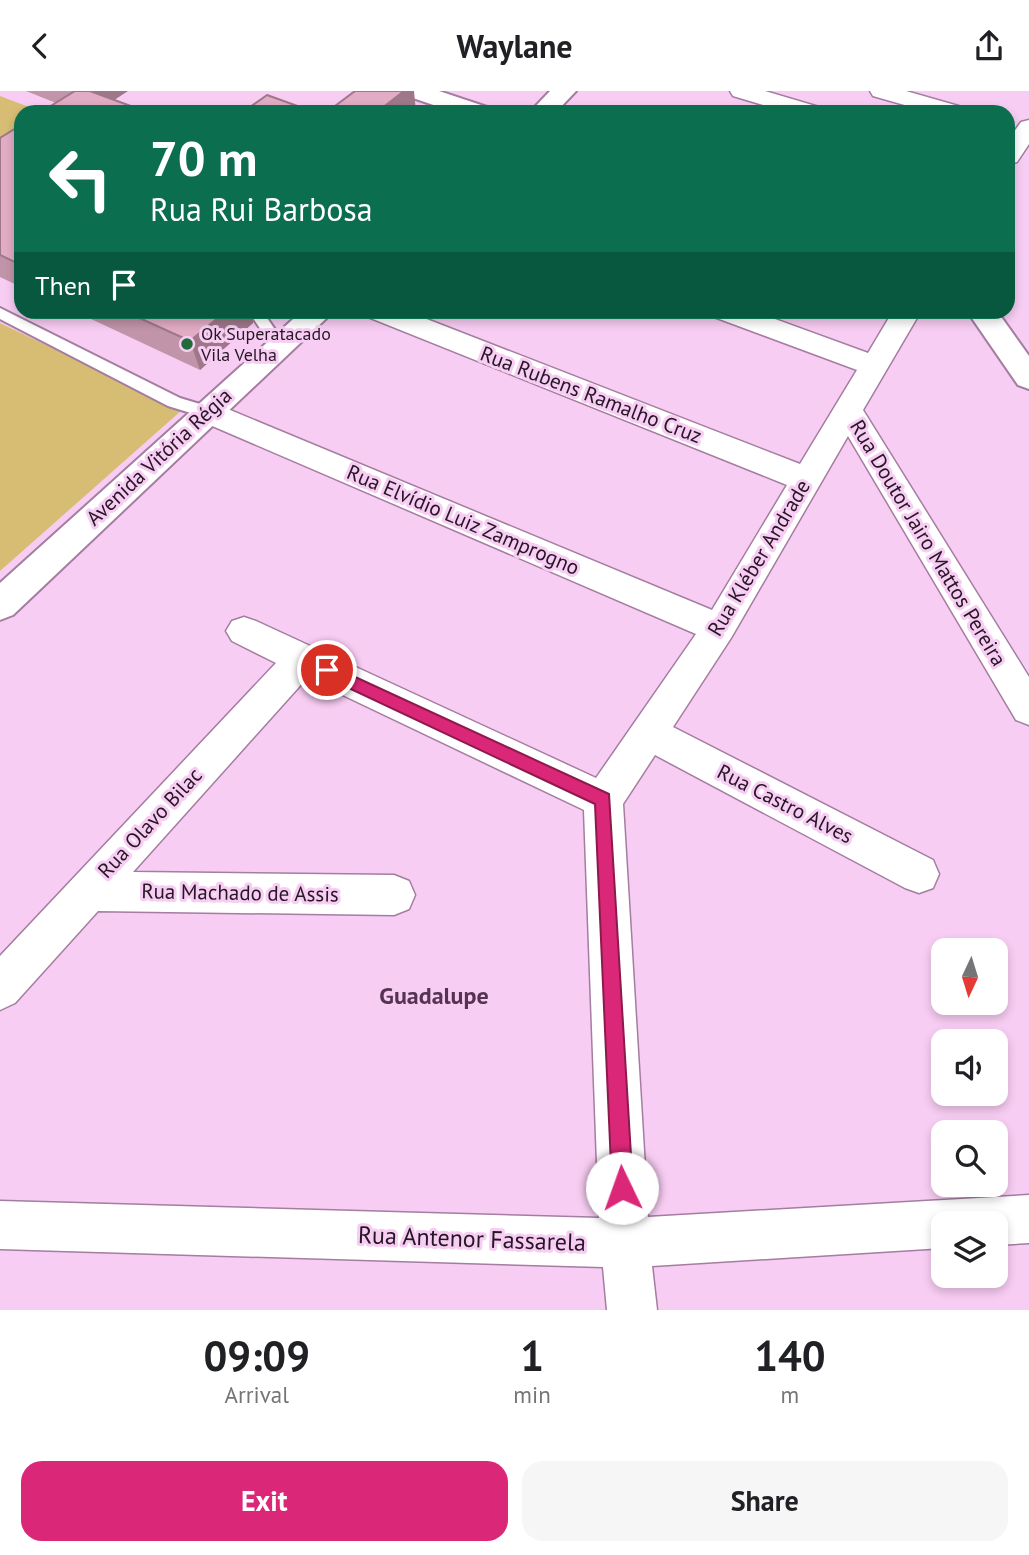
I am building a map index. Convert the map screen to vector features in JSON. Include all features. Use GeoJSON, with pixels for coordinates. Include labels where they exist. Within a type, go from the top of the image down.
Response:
{"type":"FeatureCollection","features":[{"type":"Feature","properties":{"kind":"street"},"geometry":{"type":"LineString","coordinates":[[415,91],[457,105]]}},
{"type":"Feature","properties":{"kind":"street"},"geometry":{"type":"LineString","coordinates":[[549,105],[564,91]]}},
{"type":"Feature","properties":{"kind":"street"},"geometry":{"type":"LineString","coordinates":[[741,91],[788,105]]}},
{"type":"Feature","properties":{"kind":"street"},"geometry":{"type":"LineString","coordinates":[[868,105],[879,91],[929,105]]}},
{"type":"Feature","properties":{"kind":"street","name":"Avenida Vitória Régia"},"geometry":{"type":"LineString","coordinates":[[0,605],[311,319]]}},
{"type":"Feature","properties":{"kind":"street","name":"Rua Rubens Ramalho Cruz"},"geometry":{"type":"LineString","coordinates":[[398,319],[805,479]]}},
{"type":"Feature","properties":{"kind":"street"},"geometry":{"type":"LineString","coordinates":[[746,319],[873,365]]}},
{"type":"Feature","properties":{"kind":"street","name":"Rua Kléber Andrade"},"geometry":{"type":"LineString","coordinates":[[603,800],[719,628],[902,319]]}},
{"type":"Feature","properties":{"kind":"street"},"geometry":{"type":"LineString","coordinates":[[987,319],[1029,378]]}},
{"type":"Feature","properties":{"kind":"street","name":"Rua Elvídio Luiz Zamprogno"},"geometry":{"type":"LineString","coordinates":[[207,412],[719,628]]}},
{"type":"Feature","properties":{"kind":"street","name":"Rua Doutor Jairo Mattos Pereira"},"geometry":{"type":"LineString","coordinates":[[849,412],[1029,709]]}},
{"type":"Feature","properties":{"kind":"street"},"geometry":{"type":"LineString","coordinates":[[244,631],[603,800],[625,1243],[632,1310]]}},
{"type":"Feature","properties":{"kind":"street","name":"Rua Olavo Bilac"},"geometry":{"type":"LineString","coordinates":[[0,988],[302,659]]}},
{"type":"Feature","properties":{"kind":"street","name":"Rua Castro Alves"},"geometry":{"type":"LineString","coordinates":[[650,734],[919,874]]}},
{"type":"Feature","properties":{"kind":"street","name":"Rua Machado de Assis"},"geometry":{"type":"LineString","coordinates":[[87,891],[394,895]]}},
{"type":"Feature","properties":{"kind":"street"},"geometry":{"type":"LineString","coordinates":[[1008,1220],[1029,1219]]}},
{"type":"Feature","properties":{"kind":"street","name":"Rua Antenor Fassarela"},"geometry":{"type":"LineString","coordinates":[[0,1225],[625,1243],[931,1225]]}},
{"type":"Feature","properties":{"kind":"lane"},"geometry":{"type":"LineString","coordinates":[[0,313],[174,401],[207,412]]}},
{"type":"Feature","properties":{"kind":"lane"},"geometry":{"type":"LineString","coordinates":[[261,319],[280,347]]}},
{"type":"Feature","properties":{"kind":"shaded area"},"geometry":{"type":"Polygon","coordinates":[[[0,96],[24,105],[14,105],[14,151],[0,160],[0,96]]]}},
{"type":"Feature","properties":{"kind":"shaded area"},"geometry":{"type":"Polygon","coordinates":[[[0,323],[182,410],[0,571],[0,323]]]}},
{"type":"Feature","properties":{"kind":"building"},"geometry":{"type":"Polygon","coordinates":[[[75,91],[90,91],[128,105],[52,105],[75,91]]]}},
{"type":"Feature","properties":{"kind":"building"},"geometry":{"type":"Polygon","coordinates":[[[355,91],[404,91],[386,105],[336,105],[355,91]]]}},
{"type":"Feature","properties":{"kind":"building"},"geometry":{"type":"Polygon","coordinates":[[[267,95],[295,105],[253,105],[267,95]]]}},
{"type":"Feature","properties":{"kind":"building"},"geometry":{"type":"Polygon","coordinates":[[[14,129],[14,262],[0,255],[0,138],[14,129]]]}},
{"type":"Feature","properties":{"kind":"building"},"geometry":{"type":"Polygon","coordinates":[[[142,319],[216,319],[190,341],[142,319]]]}},
{"type":"Feature","properties":{"kind":"place","name":"Ok Superatacado Vila Velha"},"geometry":{"type":"Point","coordinates":[187,344]}},
{"type":"Feature","properties":{"kind":"district","name":"Guadalupe"},"geometry":{"type":"Point","coordinates":[434,996]}},
{"type":"Feature","properties":{"kind":"route"},"geometry":{"type":"LineString","coordinates":[[327,670],[603,800],[622,1188]]}}]}
